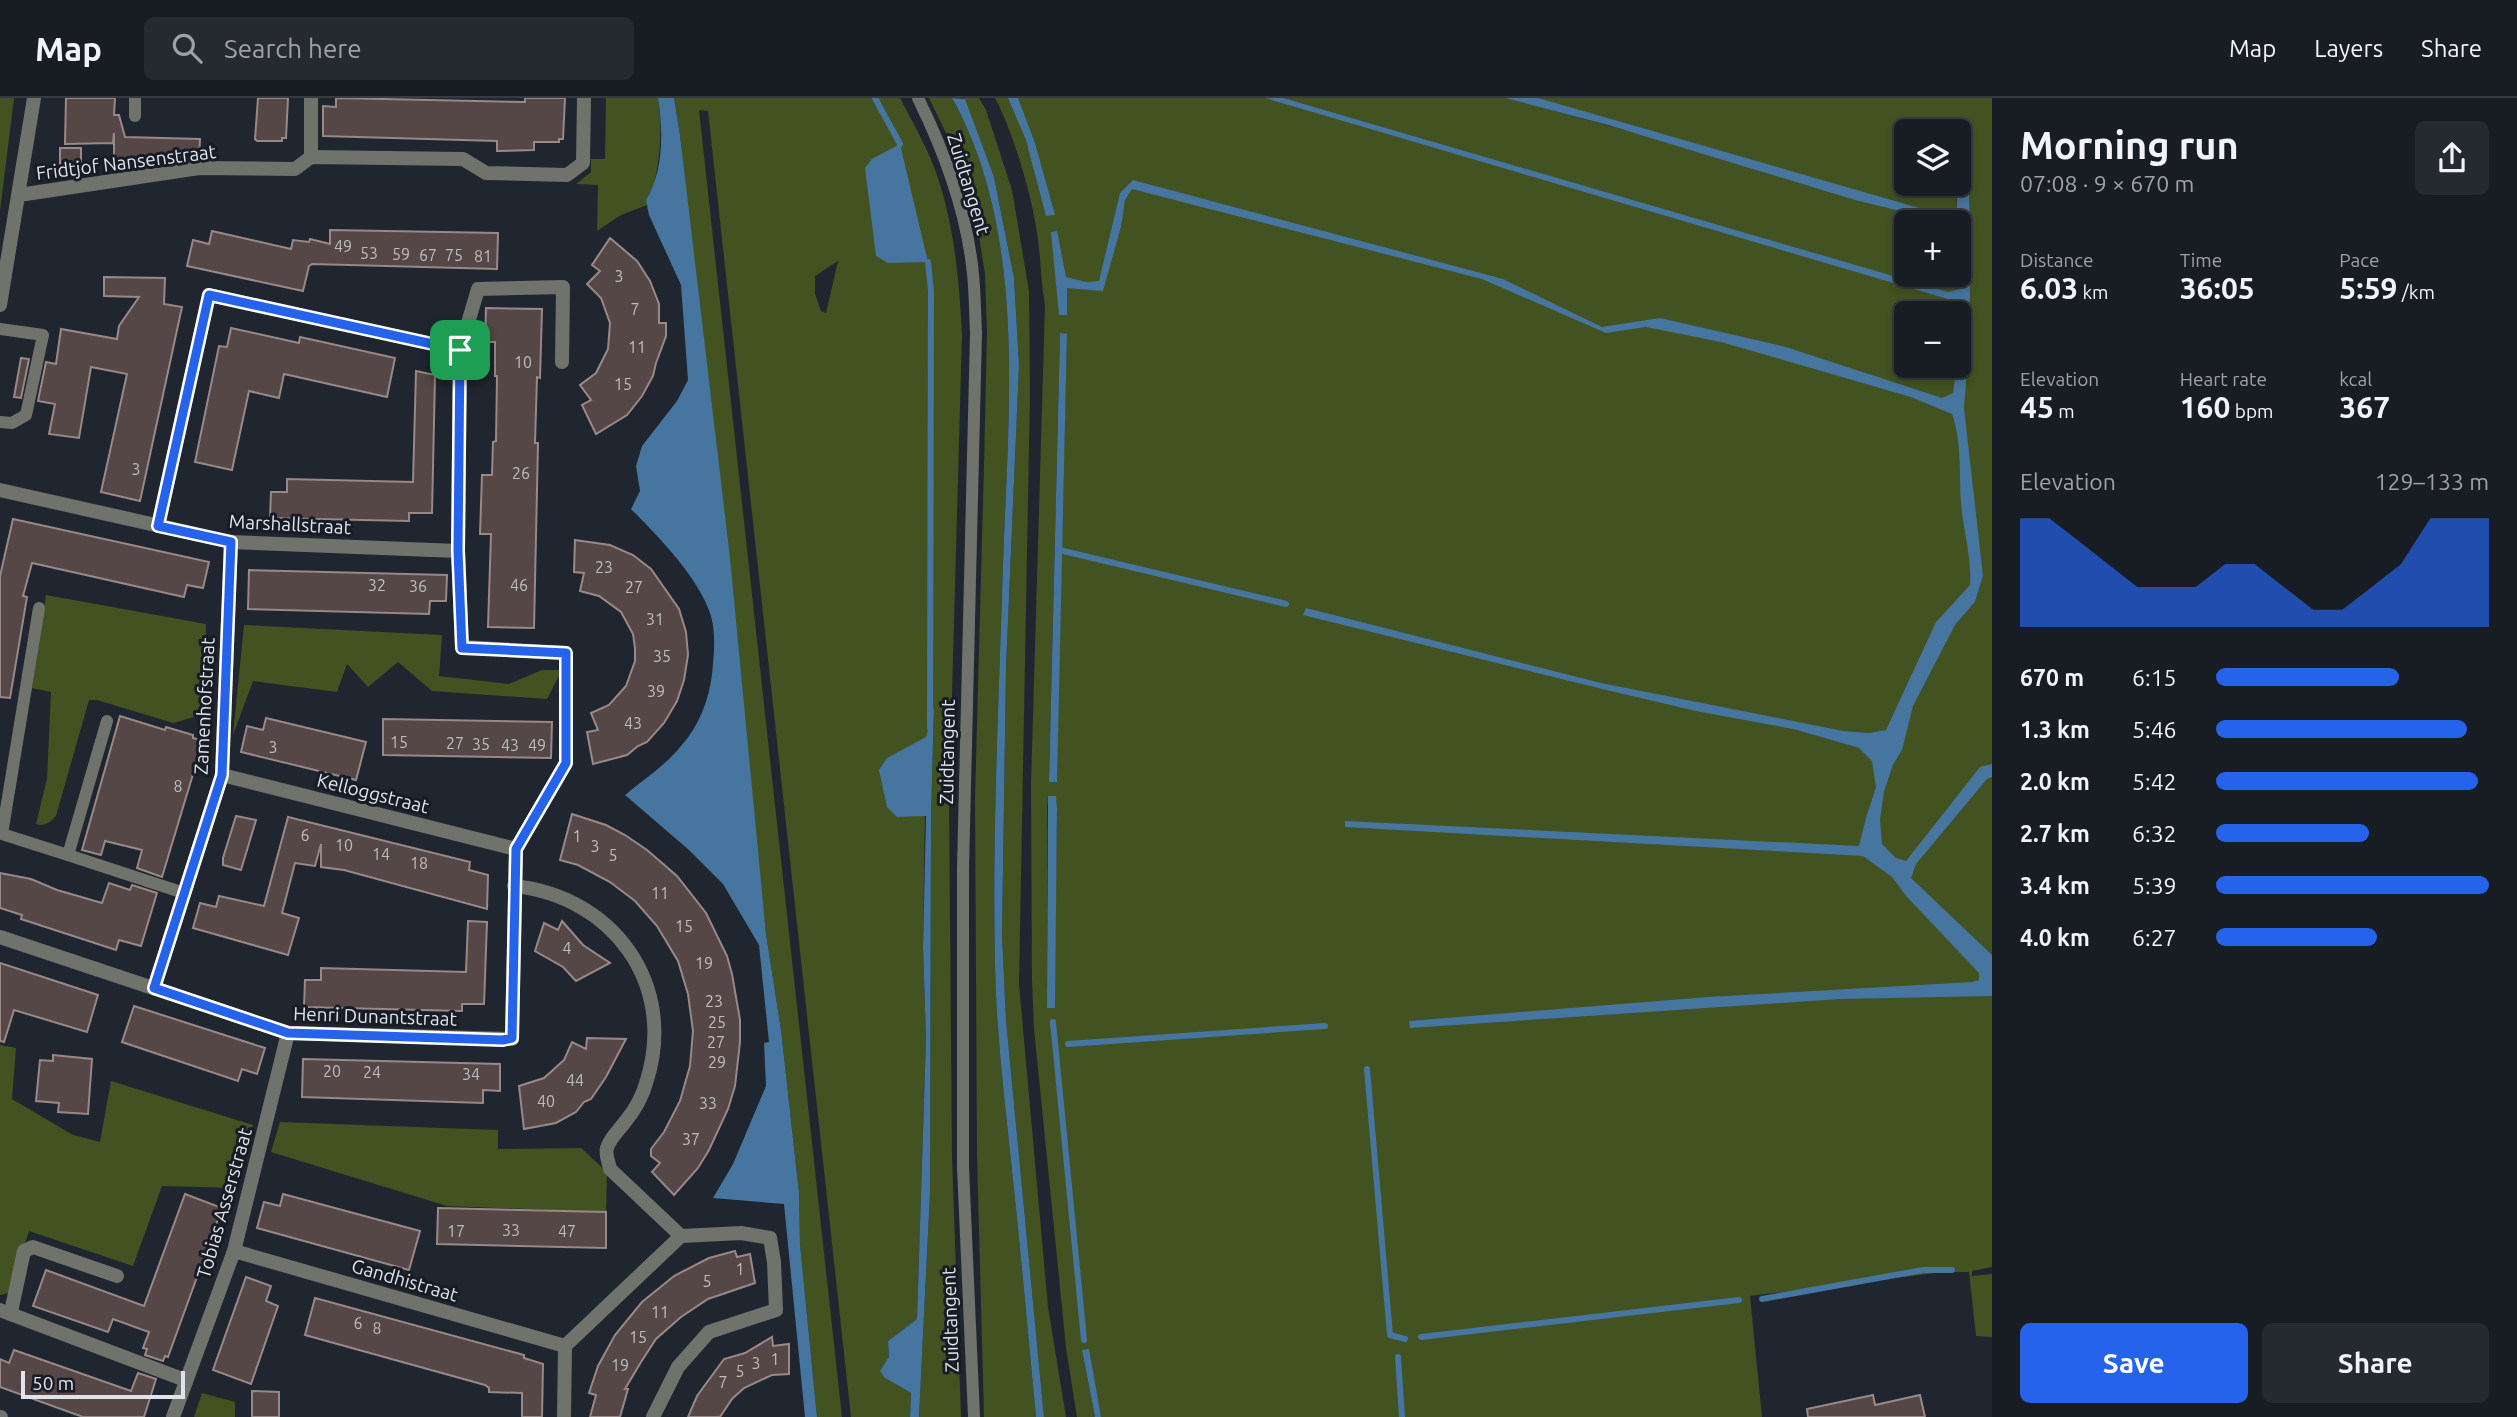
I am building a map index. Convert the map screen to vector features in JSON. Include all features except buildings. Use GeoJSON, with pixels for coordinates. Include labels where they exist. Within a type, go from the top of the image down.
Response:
{"type":"FeatureCollection","features":[{"type":"Feature","properties":{"kind":"street"},"geometry":{"type":"LineString","coordinates":[[0,305],[5,246],[19,195],[34,98]]}},
{"type":"Feature","properties":{"kind":"street"},"geometry":{"type":"LineString","coordinates":[[310,157],[311,98]]}},
{"type":"Feature","properties":{"kind":"street","name":"Fridtjof Nansenstraat"},"geometry":{"type":"LineString","coordinates":[[19,195],[200,168],[295,169],[310,157],[463,159],[486,173],[567,175],[583,163],[584,98]]}},
{"type":"Feature","properties":{"kind":"street"},"geometry":{"type":"LineString","coordinates":[[562,362],[563,286],[478,289],[460,350],[458,551],[462,648],[566,653],[566,763],[516,849],[514,886],[555,894],[592,913],[623,942],[644,979],[654,1020],[652,1062],[638,1103],[613,1137],[607,1154],[610,1169],[681,1236]]}},
{"type":"Feature","properties":{"kind":"street"},"geometry":{"type":"LineString","coordinates":[[158,526],[209,295],[460,350]]}},
{"type":"Feature","properties":{"kind":"street","name":"Marshallstraat"},"geometry":{"type":"LineString","coordinates":[[0,490],[231,542],[458,551]]}},
{"type":"Feature","properties":{"kind":"street","name":"Zamenhofstraat"},"geometry":{"type":"LineString","coordinates":[[154,988],[222,775],[231,542]]}},
{"type":"Feature","properties":{"kind":"street","name":"Kelloggstraat"},"geometry":{"type":"LineString","coordinates":[[222,775],[516,849]]}},
{"type":"Feature","properties":{"kind":"street","name":"Henri Dunantstraat"},"geometry":{"type":"LineString","coordinates":[[0,937],[288,1033],[503,1040],[512,1038],[514,886]]}},
{"type":"Feature","properties":{"kind":"street","name":"Tobias Asserstraat"},"geometry":{"type":"LineString","coordinates":[[173,1417],[234,1251],[288,1033]]}},
{"type":"Feature","properties":{"kind":"street"},"geometry":{"type":"LineString","coordinates":[[564,1417],[565,1346],[681,1236],[741,1233],[770,1238],[776,1310],[709,1332],[678,1367],[653,1417]]}},
{"type":"Feature","properties":{"kind":"street"},"geometry":{"type":"LineString","coordinates":[[117,1276],[33,1247],[24,1251],[5,1311],[185,1380]]}},
{"type":"Feature","properties":{"kind":"street","name":"Gandhistraat"},"geometry":{"type":"LineString","coordinates":[[234,1251],[565,1346]]}},
{"type":"Feature","properties":{"kind":"lane"},"geometry":{"type":"LineString","coordinates":[[135,98],[135,116]]}},
{"type":"Feature","properties":{"kind":"lane","name":"Zuidtangent"},"geometry":{"type":"LineString","coordinates":[[918,98],[948,165],[963,217],[973,272],[976,333],[963,882],[963,1167],[974,1417]]}},
{"type":"Feature","properties":{"kind":"lane"},"geometry":{"type":"LineString","coordinates":[[0,329],[43,335],[26,415],[12,423],[0,422]]}},
{"type":"Feature","properties":{"kind":"lane"},"geometry":{"type":"LineString","coordinates":[[39,608],[2,834],[184,893]]}},
{"type":"Feature","properties":{"kind":"lane"},"geometry":{"type":"LineString","coordinates":[[68,855],[107,722]]}},
{"type":"Feature","properties":{"kind":"green space"},"geometry":{"type":"Polygon","coordinates":[[[0,98],[14,98],[0,211],[0,98]]]}},
{"type":"Feature","properties":{"kind":"green space"},"geometry":{"type":"Polygon","coordinates":[[[606,98],[658,98],[660,141],[656,173],[647,205],[621,215],[597,231],[598,185],[576,184],[591,172],[591,159],[605,159],[606,98]]]}},
{"type":"Feature","properties":{"kind":"green space"},"geometry":{"type":"Polygon","coordinates":[[[674,98],[900,98],[930,157],[949,221],[957,266],[962,334],[949,802],[952,1156],[961,1417],[919,1417],[930,1193],[931,817],[934,712],[926,737],[923,947],[926,1038],[917,1319],[888,1341],[889,1357],[885,1378],[911,1393],[910,1417],[851,1417],[708,111],[699,110],[842,1417],[817,1417],[800,1244],[799,1193],[781,1030],[766,934],[674,98]],[[838,261],[815,276],[815,294],[821,311],[826,313],[838,261]]]}},
{"type":"Feature","properties":{"kind":"green space"},"geometry":{"type":"Polygon","coordinates":[[[929,98],[952,98],[976,151],[993,207],[1003,265],[1008,325],[1008,446],[995,814],[995,964],[1001,1068],[1036,1417],[984,1417],[977,1155],[975,798],[987,332],[985,274],[976,217],[957,156],[929,98]]]}},
{"type":"Feature","properties":{"kind":"green space"},"geometry":{"type":"Polygon","coordinates":[[[964,98],[979,98],[986,110],[1012,190],[1029,291],[1030,391],[1019,984],[1048,1307],[1066,1417],[1044,1417],[1006,1020],[1002,935],[1006,668],[1019,365],[1014,278],[994,177],[964,98]]]}},
{"type":"Feature","properties":{"kind":"green space"},"geometry":{"type":"Polygon","coordinates":[[[995,98],[1506,98],[1740,161],[1537,98],[1992,98],[1992,1267],[1972,1271],[1972,1276],[1992,1274],[1992,1337],[1976,1336],[1969,1272],[1944,1272],[1750,1296],[1762,1417],[1101,1417],[1082,1350],[1095,1417],[1077,1417],[1066,1348],[1034,1029],[1031,783],[1045,305],[1032,206],[1015,147],[995,98]],[[1123,206],[1099,281],[1102,291],[1121,227],[1123,206]],[[1060,334],[1049,781],[1056,782],[1067,334],[1060,334]],[[1963,427],[1977,584],[1955,625],[1975,602],[1983,576],[1963,427]],[[1797,730],[1859,748],[1886,761],[1884,792],[1893,765],[1902,749],[1886,730],[1868,733],[1797,730]],[[1055,796],[1048,797],[1047,1007],[1054,1008],[1057,809],[1055,796]]]}},
{"type":"Feature","properties":{"kind":"green space"},"geometry":{"type":"Polygon","coordinates":[[[46,595],[206,624],[205,714],[173,723],[97,700],[89,700],[56,816],[42,825],[36,824],[47,779],[51,692],[32,688],[46,595]]]}},
{"type":"Feature","properties":{"kind":"green space"},"geometry":{"type":"Polygon","coordinates":[[[244,625],[442,635],[439,676],[509,684],[542,670],[562,670],[547,699],[432,691],[398,662],[368,687],[347,664],[337,692],[253,681],[233,735],[244,625]]]}},
{"type":"Feature","properties":{"kind":"green space"},"geometry":{"type":"Polygon","coordinates":[[[0,1045],[16,1048],[12,1099],[73,1135],[100,1142],[111,1081],[253,1125],[235,1188],[162,1186],[133,1266],[29,1231],[9,1293],[0,1295],[0,1045]]]}},
{"type":"Feature","properties":{"kind":"green space"},"geometry":{"type":"Polygon","coordinates":[[[280,1122],[498,1130],[498,1149],[581,1148],[607,1172],[606,1212],[447,1206],[271,1152],[280,1122]]]}},
{"type":"Feature","properties":{"kind":"green space"},"geometry":{"type":"Polygon","coordinates":[[[202,1393],[235,1402],[235,1417],[194,1417],[202,1393]]]}},
{"type":"Feature","properties":{"kind":"water"},"geometry":{"type":"Polygon","coordinates":[[[658,98],[674,98],[680,135],[730,558],[766,934],[781,1030],[799,1193],[800,1244],[817,1417],[805,1417],[784,1204],[713,1198],[733,1164],[766,1086],[764,1043],[769,1042],[759,945],[723,884],[689,850],[625,795],[668,760],[693,730],[708,693],[714,652],[711,616],[698,587],[677,559],[631,509],[640,491],[636,466],[642,446],[677,401],[688,380],[681,285],[649,215],[646,200],[656,176],[661,150],[658,98]]]}},
{"type":"Feature","properties":{"kind":"water"},"geometry":{"type":"Polygon","coordinates":[[[952,98],[965,99],[994,177],[1014,278],[1019,365],[1006,668],[1002,935],[1006,1020],[1044,1417],[1036,1417],[1001,1068],[996,990],[995,814],[1008,446],[1008,325],[1003,265],[993,207],[976,151],[952,98]]]}},
{"type":"Feature","properties":{"kind":"water"},"geometry":{"type":"Polygon","coordinates":[[[1008,98],[1018,98],[1035,143],[1055,215],[1046,216],[1026,140],[1008,98]]]}},
{"type":"Feature","properties":{"kind":"water"},"geometry":{"type":"Polygon","coordinates":[[[1265,98],[1283,98],[1894,276],[1894,283],[1265,98]]]}},
{"type":"Feature","properties":{"kind":"water"},"geometry":{"type":"Polygon","coordinates":[[[1505,98],[1538,98],[1926,210],[1896,210],[1855,200],[1608,125],[1505,98]]]}},
{"type":"Feature","properties":{"kind":"water"},"geometry":{"type":"Polygon","coordinates":[[[900,144],[928,262],[888,263],[876,256],[865,168],[872,159],[900,144]]]}},
{"type":"Feature","properties":{"kind":"water"},"geometry":{"type":"Polygon","coordinates":[[[1133,180],[1503,279],[1602,327],[1660,318],[1786,347],[1942,398],[1953,393],[1955,378],[1966,378],[1964,408],[1983,576],[1975,602],[1955,625],[1913,706],[1902,750],[1893,765],[1884,792],[1880,819],[1882,844],[1896,858],[1906,861],[1980,767],[1992,764],[1992,777],[1987,779],[1916,864],[1911,878],[1992,955],[1992,996],[1840,999],[1410,1028],[1409,1021],[1708,997],[1979,980],[1979,973],[1907,897],[1892,877],[1863,856],[1345,827],[1345,821],[1859,846],[1876,787],[1872,761],[1859,748],[1793,729],[1696,711],[1303,615],[1306,608],[1601,683],[1843,731],[1868,733],[1886,730],[1936,622],[1970,585],[1970,564],[1961,502],[1959,447],[1952,414],[1911,397],[1721,342],[1646,327],[1606,333],[1482,279],[1132,189],[1125,200],[1121,227],[1103,291],[1067,288],[1067,315],[1059,315],[1051,232],[1057,231],[1066,277],[1087,282],[1099,281],[1120,193],[1133,180]]]}},
{"type":"Feature","properties":{"kind":"water"},"geometry":{"type":"Polygon","coordinates":[[[1957,196],[1969,196],[1970,210],[1957,210],[1957,196]]]}},
{"type":"Feature","properties":{"kind":"water"},"geometry":{"type":"Polygon","coordinates":[[[1907,287],[1931,287],[1948,292],[1970,287],[1970,301],[1955,301],[1907,287]]]}},
{"type":"Feature","properties":{"kind":"water"},"geometry":{"type":"Polygon","coordinates":[[[1060,333],[1067,334],[1057,782],[1049,782],[1060,333]]]}},
{"type":"Feature","properties":{"kind":"water"},"geometry":{"type":"Polygon","coordinates":[[[934,707],[930,1193],[919,1417],[910,1417],[911,1393],[885,1378],[880,1371],[889,1357],[888,1341],[917,1319],[926,1038],[923,947],[926,816],[897,817],[887,807],[879,770],[887,758],[926,737],[934,707]]]}},
{"type":"Feature","properties":{"kind":"water"},"geometry":{"type":"Polygon","coordinates":[[[1048,796],[1056,796],[1057,809],[1055,1008],[1047,1008],[1048,796]]]}},
{"type":"Feature","properties":{"kind":"water"},"geometry":{"type":"Polygon","coordinates":[[[1089,1349],[1101,1417],[1095,1417],[1082,1350],[1089,1349]]]}},
{"type":"Feature","properties":{"kind":"waterway"},"geometry":{"type":"LineString","coordinates":[[875,98],[900,144]]}},
{"type":"Feature","properties":{"kind":"waterway"},"geometry":{"type":"LineString","coordinates":[[928,262],[931,291],[930,728]]}},
{"type":"Feature","properties":{"kind":"waterway"},"geometry":{"type":"LineString","coordinates":[[1059,550],[1286,604]]}},
{"type":"Feature","properties":{"kind":"waterway"},"geometry":{"type":"LineString","coordinates":[[1053,1022],[1084,1340]]}},
{"type":"Feature","properties":{"kind":"waterway"},"geometry":{"type":"LineString","coordinates":[[1068,1044],[1325,1026]]}},
{"type":"Feature","properties":{"kind":"waterway"},"geometry":{"type":"LineString","coordinates":[[1367,1069],[1390,1335],[1405,1339]]}},
{"type":"Feature","properties":{"kind":"waterway"},"geometry":{"type":"LineString","coordinates":[[1762,1299],[1923,1270],[1952,1270]]}},
{"type":"Feature","properties":{"kind":"waterway"},"geometry":{"type":"LineString","coordinates":[[1421,1337],[1739,1300]]}},
{"type":"Feature","properties":{"kind":"waterway"},"geometry":{"type":"LineString","coordinates":[[1398,1357],[1402,1417]]}},
{"type":"Feature","properties":{"kind":"route"},"geometry":{"type":"LineString","coordinates":[[209,295],[460,350],[458,551],[462,648],[566,653],[566,763],[516,849],[512,1038],[503,1040],[288,1033],[154,988],[222,775],[231,542],[158,526],[209,295]]}}]}
